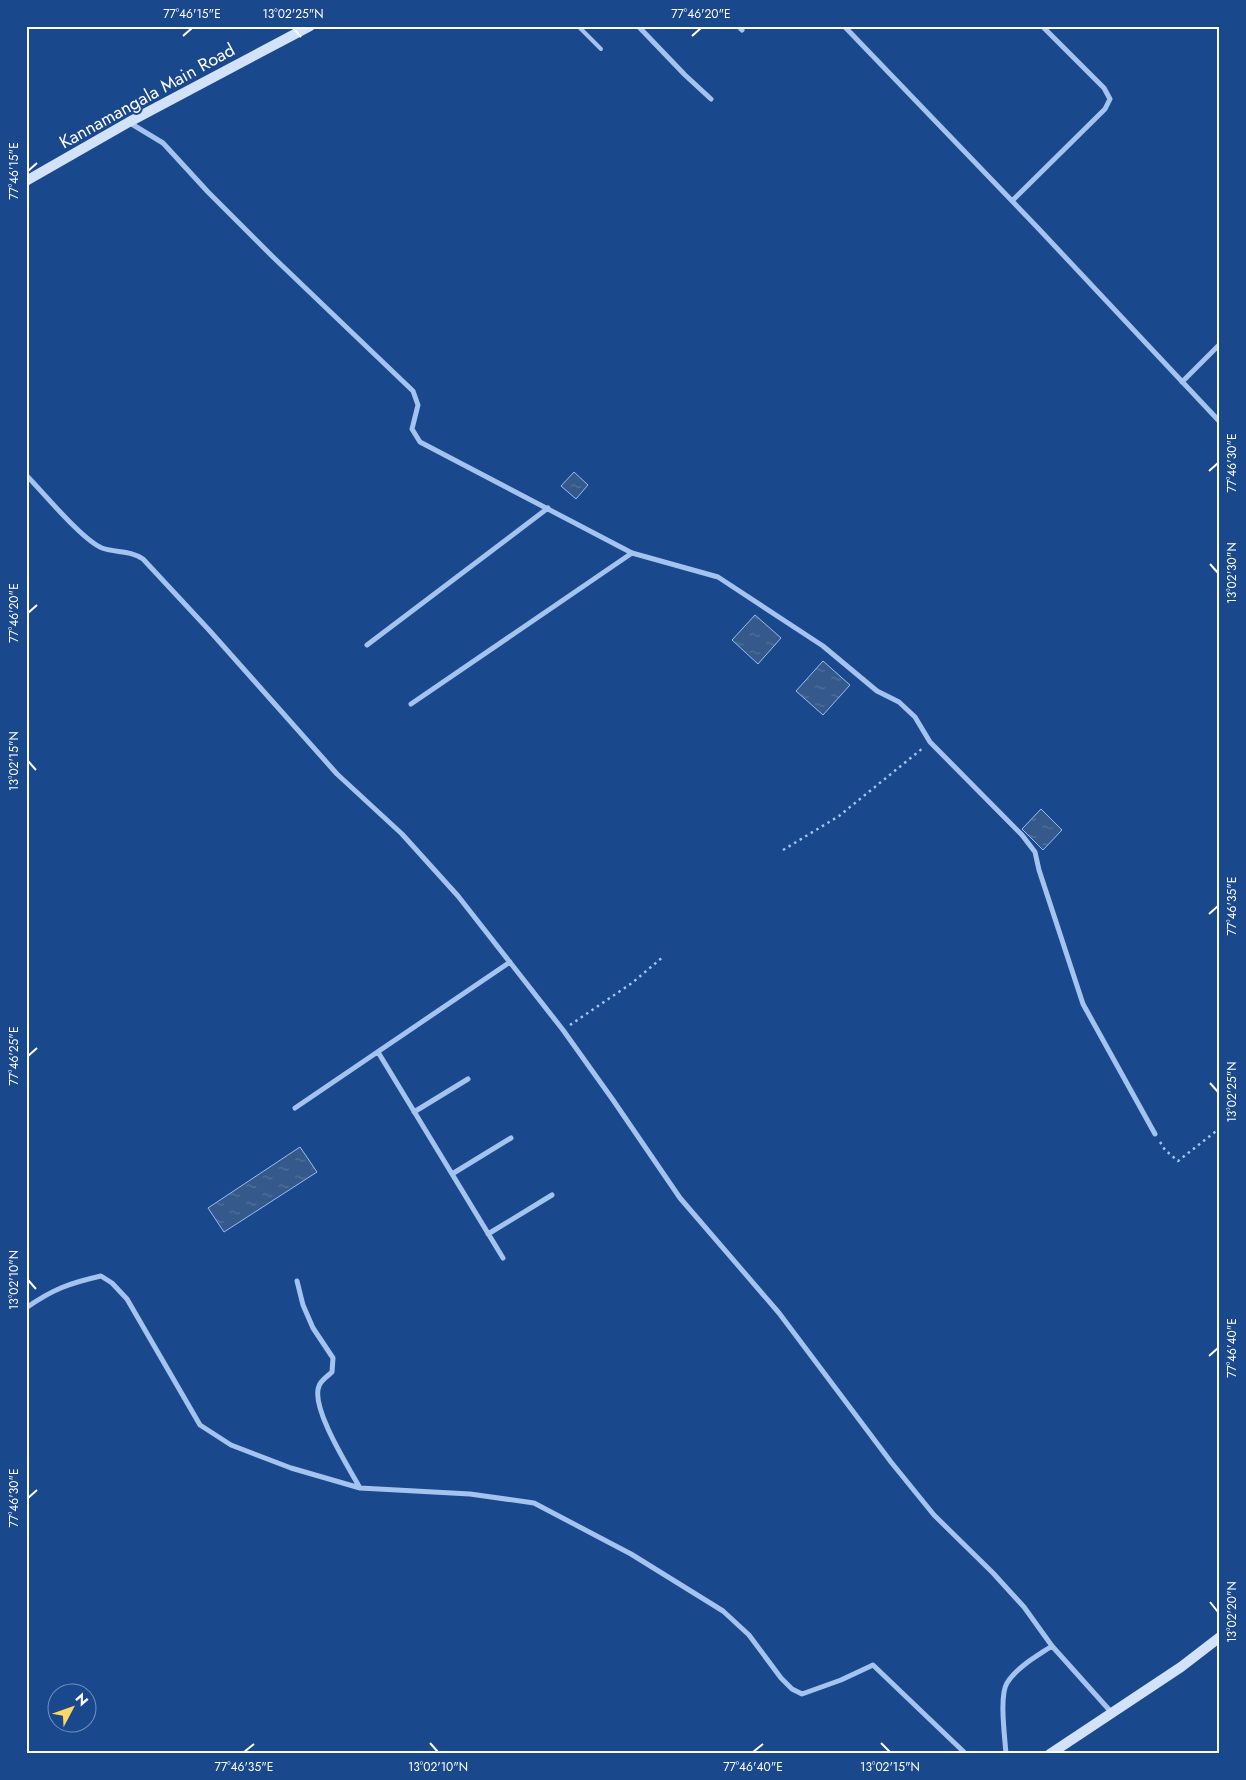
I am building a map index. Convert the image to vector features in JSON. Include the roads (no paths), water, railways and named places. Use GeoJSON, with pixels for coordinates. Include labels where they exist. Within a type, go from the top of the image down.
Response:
{"type":"FeatureCollection","features":[{"type":"Feature","properties":{"kind":"main road","name":"Kannamangala Main Road"},"geometry":{"type":"LineString","coordinates":[[26,181],[129,122],[310,26]]}},
{"type":"Feature","properties":{"kind":"main road"},"geometry":{"type":"LineString","coordinates":[[1050,1754],[1181,1667],[1220,1637]]}},
{"type":"Feature","properties":{"kind":"street"},"geometry":{"type":"LineString","coordinates":[[638,26],[711,99]]}},
{"type":"Feature","properties":{"kind":"street"},"geometry":{"type":"LineString","coordinates":[[844,26],[1220,422]]}},
{"type":"Feature","properties":{"kind":"street"},"geometry":{"type":"LineString","coordinates":[[1012,201],[1105,109],[1110,99],[1104,88],[1042,26]]}},
{"type":"Feature","properties":{"kind":"street"},"geometry":{"type":"LineString","coordinates":[[129,122],[163,142],[208,192],[413,391],[418,405],[412,429],[420,442],[632,553],[718,577],[822,646],[877,691],[899,702],[915,716],[930,742],[1022,835],[1035,852],[1039,870],[1083,1004],[1155,1134]]}},
{"type":"Feature","properties":{"kind":"street"},"geometry":{"type":"LineString","coordinates":[[1182,382],[1220,344]]}},
{"type":"Feature","properties":{"kind":"street"},"geometry":{"type":"LineString","coordinates":[[26,474],[89,540],[103,548],[132,553],[143,559],[337,774],[408,841],[458,896],[563,1030],[680,1198],[779,1312],[891,1462],[928,1508],[1024,1607],[1052,1646],[1112,1712]]}},
{"type":"Feature","properties":{"kind":"street"},"geometry":{"type":"LineString","coordinates":[[367,645],[548,508]]}},
{"type":"Feature","properties":{"kind":"street"},"geometry":{"type":"LineString","coordinates":[[411,704],[632,553]]}},
{"type":"Feature","properties":{"kind":"street"},"geometry":{"type":"LineString","coordinates":[[295,1108],[510,962]]}},
{"type":"Feature","properties":{"kind":"street"},"geometry":{"type":"LineString","coordinates":[[378,1052],[503,1258]]}},
{"type":"Feature","properties":{"kind":"street"},"geometry":{"type":"LineString","coordinates":[[414,1112],[468,1079]]}},
{"type":"Feature","properties":{"kind":"street"},"geometry":{"type":"LineString","coordinates":[[452,1174],[511,1138]]}},
{"type":"Feature","properties":{"kind":"street"},"geometry":{"type":"LineString","coordinates":[[488,1234],[552,1195]]}},
{"type":"Feature","properties":{"kind":"street"},"geometry":{"type":"LineString","coordinates":[[26,1308],[49,1292],[77,1281],[101,1276],[112,1283],[127,1299],[200,1425],[231,1446],[291,1468],[360,1488],[470,1494],[534,1503],[631,1554],[723,1611],[749,1635],[781,1678],[792,1689],[802,1694],[841,1680],[873,1665],[966,1754]]}},
{"type":"Feature","properties":{"kind":"street"},"geometry":{"type":"LineString","coordinates":[[297,1281],[303,1305],[314,1328],[334,1358],[332,1372],[319,1384],[317,1397],[329,1432],[360,1488]]}},
{"type":"Feature","properties":{"kind":"street"},"geometry":{"type":"LineString","coordinates":[[1006,1754],[1003,1703],[1006,1684],[1024,1664],[1052,1646]]}},
{"type":"Feature","properties":{"kind":"lane"},"geometry":{"type":"LineString","coordinates":[[578,26],[601,49]]}},
{"type":"Feature","properties":{"kind":"water"},"geometry":{"type":"Polygon","coordinates":[[[574,472],[588,485],[576,499],[561,486],[574,472]]]}},
{"type":"Feature","properties":{"kind":"water"},"geometry":{"type":"Polygon","coordinates":[[[755,615],[781,638],[758,664],[732,640],[755,615]]]}},
{"type":"Feature","properties":{"kind":"water"},"geometry":{"type":"Polygon","coordinates":[[[823,661],[850,685],[823,715],[796,691],[823,661]]]}},
{"type":"Feature","properties":{"kind":"water"},"geometry":{"type":"Polygon","coordinates":[[[1041,809],[1062,830],[1043,850],[1022,829],[1041,809]]]}},
{"type":"Feature","properties":{"kind":"water"},"geometry":{"type":"Polygon","coordinates":[[[300,1147],[317,1172],[224,1232],[208,1208],[300,1147]]]}}]}
